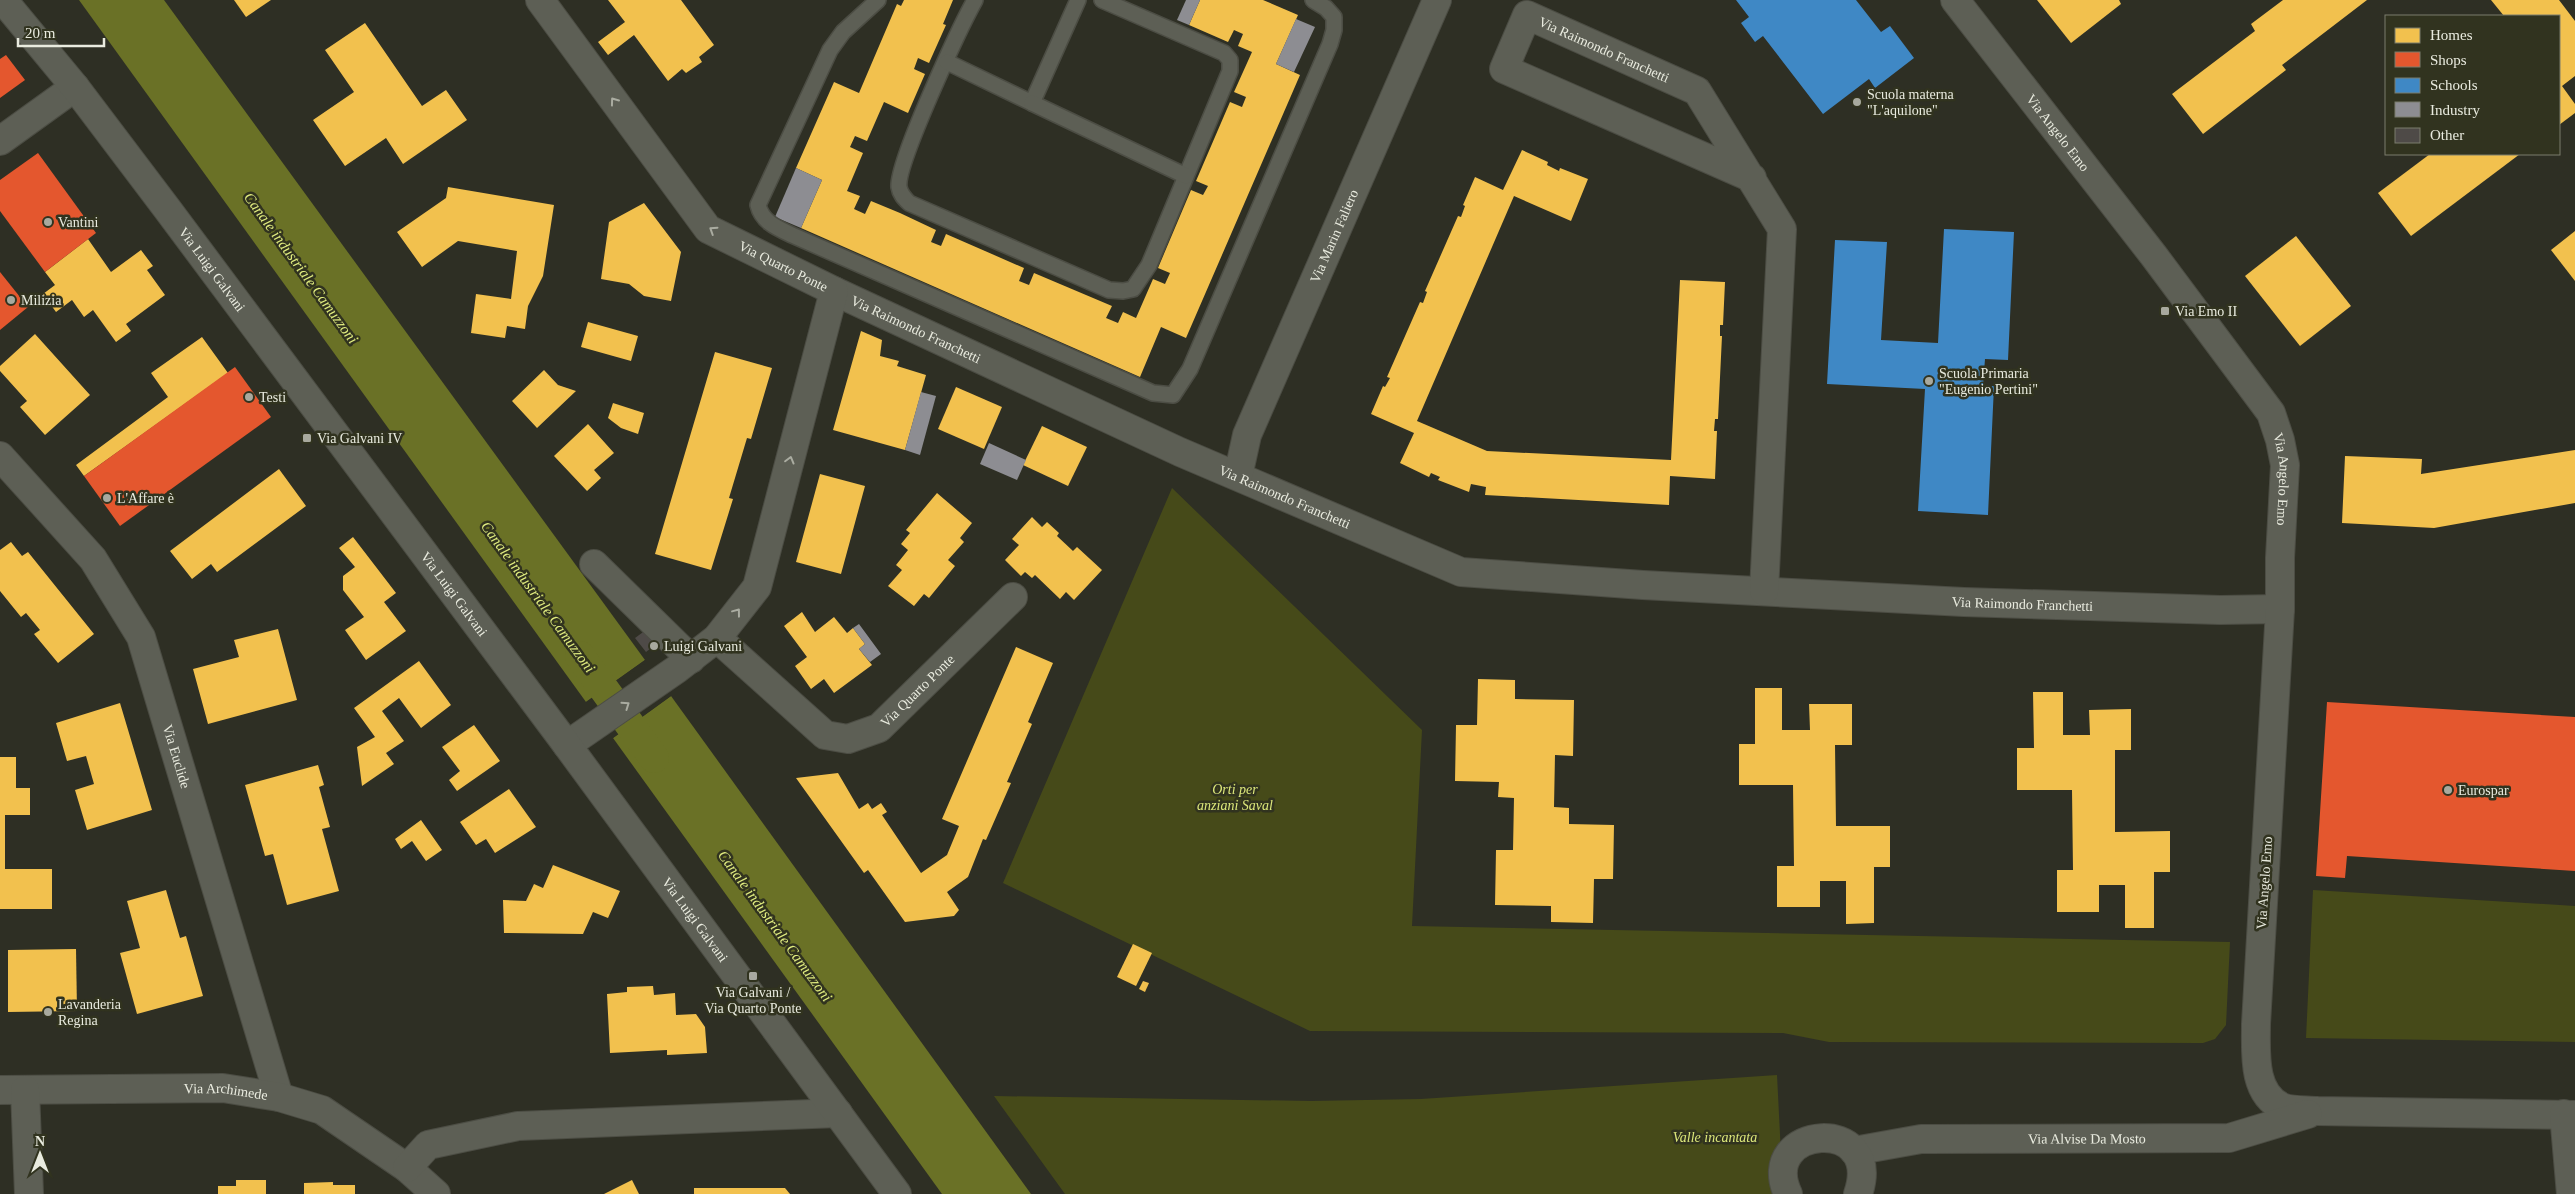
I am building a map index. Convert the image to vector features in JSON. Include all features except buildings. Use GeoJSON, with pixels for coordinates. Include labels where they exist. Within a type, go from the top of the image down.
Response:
{"type":"FeatureCollection","features":[{"type":"Feature","properties":{"kind":"street","name":"Via Luigi Galvani"},"geometry":{"type":"LineString","coordinates":[[3,0],[75,87],[576,739],[838,1113],[897,1194]]}},
{"type":"Feature","properties":{"kind":"street","name":"Via Quarto Ponte"},"geometry":{"type":"LineString","coordinates":[[540,0],[708,229],[834,291],[756,587],[717,638],[684,664],[576,739]]}},
{"type":"Feature","properties":{"kind":"street","name":"Via Angelo Emo"},"geometry":{"type":"LineString","coordinates":[[1955,0],[2271,413],[2280,440],[2285,465],[2280,558],[2280,609],[2257,989],[2257,1064]]}},
{"type":"Feature","properties":{"kind":"street","name":"Via Marin Faliero"},"geometry":{"type":"LineString","coordinates":[[1238,476],[1247,435],[1432,2]]}},
{"type":"Feature","properties":{"kind":"street","name":"Via Raimondo Franchetti"},"geometry":{"type":"LineString","coordinates":[[1752,178],[1504,69],[1527,15],[1697,91],[1752,178],[1782,229],[1764,591]]}},
{"type":"Feature","properties":{"kind":"street"},"geometry":{"type":"LineString","coordinates":[[0,141],[75,87]]}},
{"type":"Feature","properties":{"kind":"street","name":"Via Raimondo Franchetti"},"geometry":{"type":"LineString","coordinates":[[834,291],[1238,476],[1461,572],[1964,602],[2220,610],[2280,609]]}},
{"type":"Feature","properties":{"kind":"street","name":"Via Euclide"},"geometry":{"type":"LineString","coordinates":[[5,473],[93,559],[141,637],[279,1097]]}},
{"type":"Feature","properties":{"kind":"street"},"geometry":{"type":"LineString","coordinates":[[594,564],[684,664]]}},
{"type":"Feature","properties":{"kind":"street","name":"Via Quarto Ponte"},"geometry":{"type":"LineString","coordinates":[[717,638],[824,735],[848,739],[879,728],[1013,597]]}},
{"type":"Feature","properties":{"kind":"street","name":"Via Alvise Da Mosto"},"geometry":{"type":"LineString","coordinates":[[2257,1064],[2265,1093],[2283,1107],[2317,1111],[2570,1115],[2571,1194]]}},
{"type":"Feature","properties":{"kind":"street","name":"Via Archimede"},"geometry":{"type":"LineString","coordinates":[[28,1194],[13,1090],[223,1088],[279,1097],[322,1110],[407,1168],[436,1194]]}},
{"type":"Feature","properties":{"kind":"street","name":"Via Alvise Da Mosto"},"geometry":{"type":"LineString","coordinates":[[1854,1151],[1921,1138],[2229,1138],[2317,1111]]}},
{"type":"Feature","properties":{"kind":"street"},"geometry":{"type":"LineString","coordinates":[[416,1194],[407,1168],[428,1145],[518,1126],[838,1113]]}},
{"type":"Feature","properties":{"kind":"street"},"geometry":{"type":"LineString","coordinates":[[1788,1194],[1784,1185],[1784,1170],[1789,1155],[1799,1144],[1813,1138],[1828,1137],[1843,1141],[1854,1151],[1862,1172],[1858,1194]]}},
{"type":"Feature","properties":{"kind":"lane"},"geometry":{"type":"LineString","coordinates":[[878,0],[843,32],[830,50],[758,204],[760,214],[771,225],[792,235],[1153,394],[1173,395],[1190,369],[1330,44],[1334,30],[1334,17],[1313,0]]}},
{"type":"Feature","properties":{"kind":"lane"},"geometry":{"type":"LineString","coordinates":[[976,0],[910,144],[900,173],[899,186],[902,195],[909,203],[1109,290],[1123,291],[1133,289],[1149,265],[1230,71],[1230,60],[1224,53],[1102,0]]}},
{"type":"Feature","properties":{"kind":"lane"},"geometry":{"type":"LineString","coordinates":[[1032,103],[1078,0]]}},
{"type":"Feature","properties":{"kind":"lane"},"geometry":{"type":"LineString","coordinates":[[947,62],[1186,176]]}},
{"type":"Feature","properties":{"kind":"green space","name":"Orti per anziani Saval"},"geometry":{"type":"Polygon","coordinates":[[[1172,488],[1422,730],[1412,926],[2230,942],[2226,1025],[2215,1039],[2203,1043],[1829,1042],[1783,1033],[1310,1031],[1003,883],[1172,488]]]}},
{"type":"Feature","properties":{"kind":"green space"},"geometry":{"type":"Polygon","coordinates":[[[2313,890],[2575,906],[2575,1042],[2306,1038],[2313,890]]]}},
{"type":"Feature","properties":{"kind":"green space","name":"Valle incantata"},"geometry":{"type":"Polygon","coordinates":[[[1777,1075],[1783,1194],[1065,1194],[994,1096],[1311,1101],[1421,1099],[1777,1075]]]}},
{"type":"Feature","properties":{"kind":"water"},"geometry":{"type":"Polygon","coordinates":[[[79,0],[164,0],[645,660],[586,702],[79,0]]]}},
{"type":"Feature","properties":{"kind":"water"},"geometry":{"type":"Polygon","coordinates":[[[671,696],[1031,1194],[942,1194],[613,738],[671,696]]]}},
{"type":"Feature","properties":{"kind":"pier"},"geometry":{"type":"Polygon","coordinates":[[[645,660],[647,662],[587,704],[586,702],[645,660]]]}},
{"type":"Feature","properties":{"kind":"pier"},"geometry":{"type":"Polygon","coordinates":[[[669,694],[671,696],[613,738],[611,736],[669,694]]]}},
{"type":"Feature","properties":{"kind":"waterway","name":"Canale industriale Camuzzoni"},"geometry":{"type":"LineString","coordinates":[[580,656],[654,758]]}},
{"type":"Feature","properties":{"kind":"place","name":"Scuola materna \"L'aquilone\""},"geometry":{"type":"Point","coordinates":[1857,102]}},
{"type":"Feature","properties":{"kind":"place","name":"Vantini"},"geometry":{"type":"Point","coordinates":[48,222]}},
{"type":"Feature","properties":{"kind":"place","name":"Milizia"},"geometry":{"type":"Point","coordinates":[11,300]}},
{"type":"Feature","properties":{"kind":"place","name":"Via Emo II"},"geometry":{"type":"Point","coordinates":[2165,311]}},
{"type":"Feature","properties":{"kind":"place","name":"Scuola Primaria \"Eugenio Pertini\""},"geometry":{"type":"Point","coordinates":[1929,381]}},
{"type":"Feature","properties":{"kind":"place","name":"Testi"},"geometry":{"type":"Point","coordinates":[249,397]}},
{"type":"Feature","properties":{"kind":"place","name":"Via Galvani IV"},"geometry":{"type":"Point","coordinates":[307,438]}},
{"type":"Feature","properties":{"kind":"place","name":"L'Affare è"},"geometry":{"type":"Point","coordinates":[107,498]}},
{"type":"Feature","properties":{"kind":"place","name":"Luigi Galvani"},"geometry":{"type":"Point","coordinates":[654,646]}},
{"type":"Feature","properties":{"kind":"place","name":"Eurospar"},"geometry":{"type":"Point","coordinates":[2448,790]}},
{"type":"Feature","properties":{"kind":"place","name":"Via Galvani / Via Quarto Ponte"},"geometry":{"type":"Point","coordinates":[753,976]}},
{"type":"Feature","properties":{"kind":"place","name":"Lavanderia Regina"},"geometry":{"type":"Point","coordinates":[48,1012]}}]}
